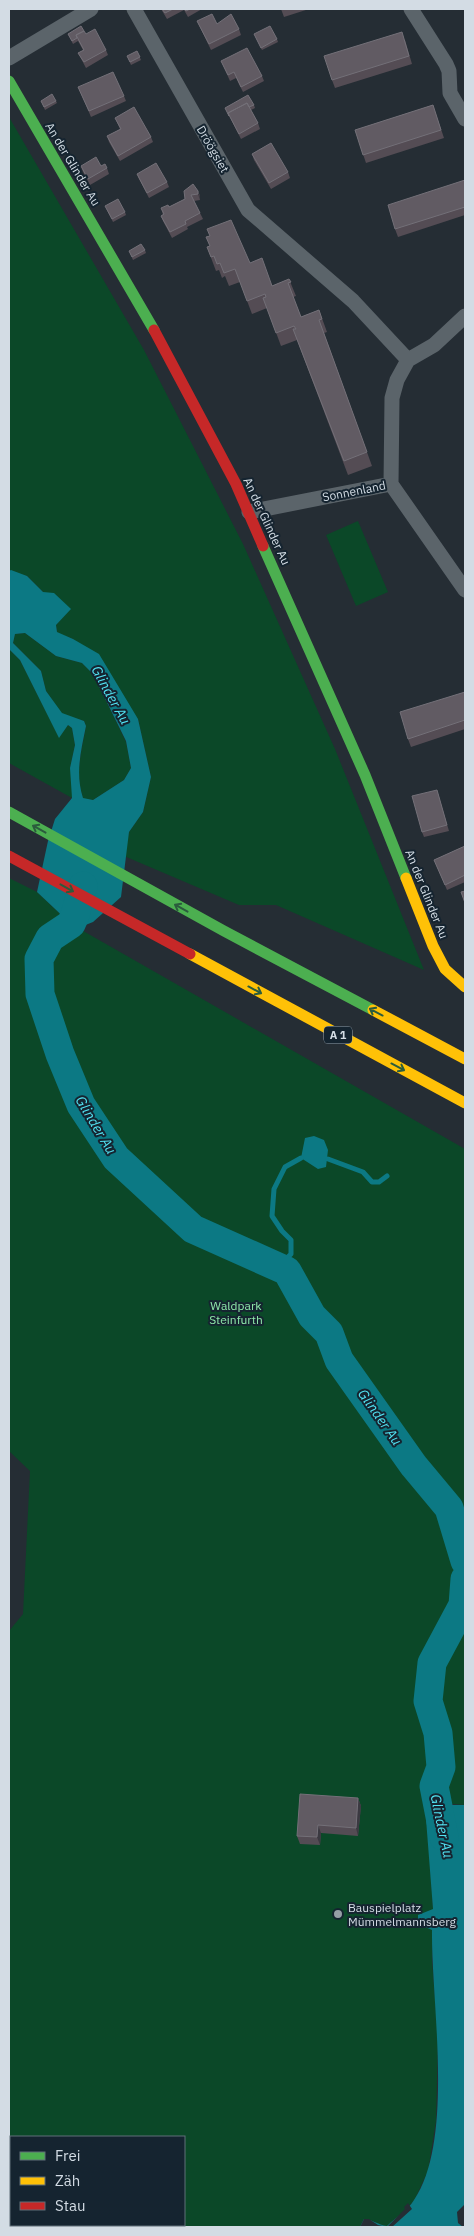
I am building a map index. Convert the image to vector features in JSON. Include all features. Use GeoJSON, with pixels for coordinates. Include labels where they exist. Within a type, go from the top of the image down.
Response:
{"type":"FeatureCollection","features":[{"type":"Feature","properties":{"kind":"main road","name":"An der Glinder Au"},"geometry":{"type":"LineString","coordinates":[[9,81],[143,309],[249,512],[365,775],[433,946],[445,969],[465,987]]}},
{"type":"Feature","properties":{"kind":"main road"},"geometry":{"type":"LineString","coordinates":[[9,812],[224,931],[465,1059]]}},
{"type":"Feature","properties":{"kind":"main road","name":"A 1"},"geometry":{"type":"LineString","coordinates":[[9,856],[465,1104]]}},
{"type":"Feature","properties":{"kind":"street"},"geometry":{"type":"LineString","coordinates":[[9,58],[91,9]]}},
{"type":"Feature","properties":{"kind":"street","name":"Dröögsiet"},"geometry":{"type":"LineString","coordinates":[[134,9],[248,210],[353,301],[408,360]]}},
{"type":"Feature","properties":{"kind":"street"},"geometry":{"type":"LineString","coordinates":[[411,9],[446,64],[449,71],[450,93],[465,119]]}},
{"type":"Feature","properties":{"kind":"street"},"geometry":{"type":"LineString","coordinates":[[391,484],[392,398],[397,380],[408,360],[434,344],[465,316]]}},
{"type":"Feature","properties":{"kind":"street","name":"Sonnenland"},"geometry":{"type":"LineString","coordinates":[[249,512],[391,484],[465,590]]}},
{"type":"Feature","properties":{"kind":"green space"},"geometry":{"type":"Polygon","coordinates":[[[9,117],[144,350],[243,544],[335,749],[424,970],[276,905],[239,905],[124,856],[129,832],[143,812],[151,777],[138,719],[73,639],[57,633],[56,625],[70,609],[43,592],[27,576],[9,571],[9,117]]]}},
{"type":"Feature","properties":{"kind":"green space"},"geometry":{"type":"Polygon","coordinates":[[[358,521],[388,592],[356,606],[326,535],[358,521]]]}},
{"type":"Feature","properties":{"kind":"green space"},"geometry":{"type":"Polygon","coordinates":[[[25,633],[56,656],[82,663],[93,674],[126,742],[131,768],[124,780],[93,800],[72,798],[9,763],[9,649],[20,660],[59,737],[68,725],[72,728],[75,745],[70,768],[83,797],[80,788],[79,771],[86,726],[84,721],[62,714],[46,691],[41,671],[13,643],[15,634],[25,633]]]}},
{"type":"Feature","properties":{"kind":"green space","name":"Waldpark Steinfurth"},"geometry":{"type":"Polygon","coordinates":[[[9,878],[37,892],[71,924],[465,1149],[465,1805],[431,1802],[427,1811],[433,1909],[432,1961],[438,2037],[436,2121],[428,2171],[414,2201],[387,2227],[364,2219],[360,2227],[9,2227],[9,1631],[23,1614],[30,1471],[9,1451],[9,878]]]}},
{"type":"Feature","properties":{"kind":"water"},"geometry":{"type":"Polygon","coordinates":[[[9,571],[27,576],[43,592],[54,593],[71,609],[56,625],[57,632],[99,654],[138,719],[151,777],[143,812],[129,832],[121,897],[93,922],[78,928],[71,924],[37,892],[48,841],[55,819],[72,798],[70,768],[75,745],[72,728],[68,725],[59,738],[20,660],[9,649],[9,571]],[[25,633],[15,634],[13,643],[41,671],[46,691],[62,713],[84,721],[86,726],[82,744],[79,780],[83,798],[93,800],[124,780],[131,768],[126,741],[93,674],[82,663],[56,656],[25,633]]]}},
{"type":"Feature","properties":{"kind":"water"},"geometry":{"type":"Polygon","coordinates":[[[314,1136],[324,1140],[328,1150],[326,1167],[318,1169],[301,1158],[305,1138],[314,1136]]]}},
{"type":"Feature","properties":{"kind":"water"},"geometry":{"type":"Polygon","coordinates":[[[431,1798],[450,1798],[452,1805],[465,1805],[465,2204],[457,2212],[458,2223],[463,2227],[360,2227],[364,2219],[387,2226],[405,2211],[414,2200],[427,2174],[434,2142],[438,2069],[432,1930],[418,1924],[418,1915],[433,1909],[426,1819],[431,1798]]]}},
{"type":"Feature","properties":{"kind":"pier"},"geometry":{"type":"Polygon","coordinates":[[[408,2203],[412,2209],[392,2227],[387,2227],[405,2209],[404,2207],[408,2203]]]}},
{"type":"Feature","properties":{"kind":"pier"},"geometry":{"type":"Polygon","coordinates":[[[364,2219],[369,2219],[378,2225],[387,2227],[360,2227],[364,2219]]]}},
{"type":"Feature","properties":{"kind":"building"},"geometry":{"type":"Polygon","coordinates":[[[162,9],[173,9],[165,13],[162,9]]]}},
{"type":"Feature","properties":{"kind":"building"},"geometry":{"type":"Polygon","coordinates":[[[212,14],[217,24],[231,14],[239,29],[209,44],[197,21],[212,14]]]}},
{"type":"Feature","properties":{"kind":"building"},"geometry":{"type":"Polygon","coordinates":[[[81,26],[84,31],[76,35],[77,38],[72,41],[68,34],[81,26]]]}},
{"type":"Feature","properties":{"kind":"building"},"geometry":{"type":"Polygon","coordinates":[[[270,26],[277,39],[261,48],[254,34],[270,26]]]}},
{"type":"Feature","properties":{"kind":"building"},"geometry":{"type":"Polygon","coordinates":[[[95,29],[106,50],[84,62],[78,53],[84,50],[76,35],[84,31],[86,34],[95,29]]]}},
{"type":"Feature","properties":{"kind":"building"},"geometry":{"type":"Polygon","coordinates":[[[402,32],[409,56],[332,80],[324,56],[402,32]]]}},
{"type":"Feature","properties":{"kind":"building"},"geometry":{"type":"Polygon","coordinates":[[[247,48],[262,76],[241,87],[234,72],[228,75],[221,61],[247,48]]]}},
{"type":"Feature","properties":{"kind":"building"},"geometry":{"type":"Polygon","coordinates":[[[137,51],[140,57],[130,62],[127,56],[137,51]]]}},
{"type":"Feature","properties":{"kind":"building"},"geometry":{"type":"Polygon","coordinates":[[[113,72],[124,96],[89,111],[78,87],[113,72]]]}},
{"type":"Feature","properties":{"kind":"building"},"geometry":{"type":"Polygon","coordinates":[[[52,94],[56,101],[44,107],[41,101],[52,94]]]}},
{"type":"Feature","properties":{"kind":"building"},"geometry":{"type":"Polygon","coordinates":[[[248,95],[254,105],[249,107],[247,103],[228,113],[229,116],[225,108],[248,95]]]}},
{"type":"Feature","properties":{"kind":"building"},"geometry":{"type":"Polygon","coordinates":[[[247,103],[258,123],[239,134],[228,113],[247,103]]]}},
{"type":"Feature","properties":{"kind":"building"},"geometry":{"type":"Polygon","coordinates":[[[433,105],[441,130],[363,155],[355,130],[433,105]]]}},
{"type":"Feature","properties":{"kind":"building"},"geometry":{"type":"Polygon","coordinates":[[[134,107],[151,137],[118,156],[107,136],[121,129],[115,118],[134,107]]]}},
{"type":"Feature","properties":{"kind":"building"},"geometry":{"type":"Polygon","coordinates":[[[271,143],[288,172],[269,183],[252,154],[271,143]]]}},
{"type":"Feature","properties":{"kind":"building"},"geometry":{"type":"Polygon","coordinates":[[[96,157],[101,166],[105,164],[107,168],[88,179],[81,166],[96,157]]]}},
{"type":"Feature","properties":{"kind":"building"},"geometry":{"type":"Polygon","coordinates":[[[156,163],[167,182],[147,193],[137,174],[156,163]]]}},
{"type":"Feature","properties":{"kind":"building"},"geometry":{"type":"Polygon","coordinates":[[[465,180],[465,207],[395,229],[388,205],[465,180]]]}},
{"type":"Feature","properties":{"kind":"building"},"geometry":{"type":"Polygon","coordinates":[[[193,184],[198,194],[191,195],[200,213],[185,221],[186,224],[170,232],[161,216],[164,214],[161,208],[168,205],[169,207],[185,199],[184,191],[193,184]]]}},
{"type":"Feature","properties":{"kind":"building"},"geometry":{"type":"Polygon","coordinates":[[[118,199],[125,212],[112,219],[105,206],[118,199]]]}},
{"type":"Feature","properties":{"kind":"building"},"geometry":{"type":"Polygon","coordinates":[[[231,220],[250,263],[262,258],[272,286],[289,279],[291,282],[288,283],[301,317],[319,310],[322,319],[319,320],[367,452],[344,461],[293,329],[296,329],[294,326],[276,333],[263,298],[266,297],[265,294],[247,301],[235,269],[224,273],[220,263],[217,264],[214,256],[211,257],[207,247],[210,246],[206,237],[210,236],[207,229],[231,220]]]}},
{"type":"Feature","properties":{"kind":"building"},"geometry":{"type":"Polygon","coordinates":[[[141,244],[145,250],[132,257],[129,251],[141,244]]]}},
{"type":"Feature","properties":{"kind":"building"},"geometry":{"type":"Polygon","coordinates":[[[465,692],[465,720],[408,739],[400,712],[465,692]]]}},
{"type":"Feature","properties":{"kind":"building"},"geometry":{"type":"Polygon","coordinates":[[[437,790],[447,825],[422,832],[412,796],[437,790]]]}},
{"type":"Feature","properties":{"kind":"building"},"geometry":{"type":"Polygon","coordinates":[[[465,846],[465,875],[445,885],[434,860],[465,846]]]}},
{"type":"Feature","properties":{"kind":"building"},"geometry":{"type":"Polygon","coordinates":[[[465,891],[465,903],[461,892],[465,891]]]}},
{"type":"Feature","properties":{"kind":"building"},"geometry":{"type":"Polygon","coordinates":[[[300,1794],[358,1798],[356,1828],[318,1825],[317,1837],[297,1836],[300,1794]]]}},
{"type":"Feature","properties":{"kind":"waterway","name":"Glinder Au"},"geometry":{"type":"LineString","coordinates":[[83,886],[71,924],[50,938],[39,959],[40,994],[60,1054],[81,1105],[116,1158],[193,1229],[287,1271],[312,1316],[329,1333],[339,1360],[414,1466],[449,1508],[465,1561]]}},
{"type":"Feature","properties":{"kind":"waterway"},"geometry":{"type":"LineString","coordinates":[[274,1265],[284,1261],[291,1254],[291,1240],[272,1216],[274,1189],[285,1167],[301,1158]]}},
{"type":"Feature","properties":{"kind":"waterway"},"geometry":{"type":"LineString","coordinates":[[328,1159],[363,1172],[372,1182],[379,1182],[387,1176]]}},
{"type":"Feature","properties":{"kind":"waterway","name":"Glinder Au"},"geometry":{"type":"LineString","coordinates":[[444,1837],[434,1786],[441,1767],[438,1733],[428,1701],[432,1663],[463,1605],[465,1579]]}},
{"type":"Feature","properties":{"kind":"traffic: fast"},"geometry":{"type":"LineString","coordinates":[[9,81],[154,330]]}},
{"type":"Feature","properties":{"kind":"traffic: fast"},"geometry":{"type":"LineString","coordinates":[[263,546],[365,775],[406,878]]}},
{"type":"Feature","properties":{"kind":"traffic: fast"},"geometry":{"type":"LineString","coordinates":[[9,812],[224,931],[373,1010]]}},
{"type":"Feature","properties":{"kind":"traffic: slow"},"geometry":{"type":"LineString","coordinates":[[406,878],[433,946],[445,969],[465,987]]}},
{"type":"Feature","properties":{"kind":"traffic: slow"},"geometry":{"type":"LineString","coordinates":[[190,954],[465,1103]]}},
{"type":"Feature","properties":{"kind":"traffic: slow"},"geometry":{"type":"LineString","coordinates":[[373,1010],[465,1059]]}},
{"type":"Feature","properties":{"kind":"traffic: jam"},"geometry":{"type":"LineString","coordinates":[[154,330],[236,484],[263,546]]}},
{"type":"Feature","properties":{"kind":"traffic: jam"},"geometry":{"type":"LineString","coordinates":[[9,856],[190,954]]}},
{"type":"Feature","properties":{"kind":"place","name":"Bauspielplatz Mümmelmannsberg"},"geometry":{"type":"Point","coordinates":[338,1914]}}]}
